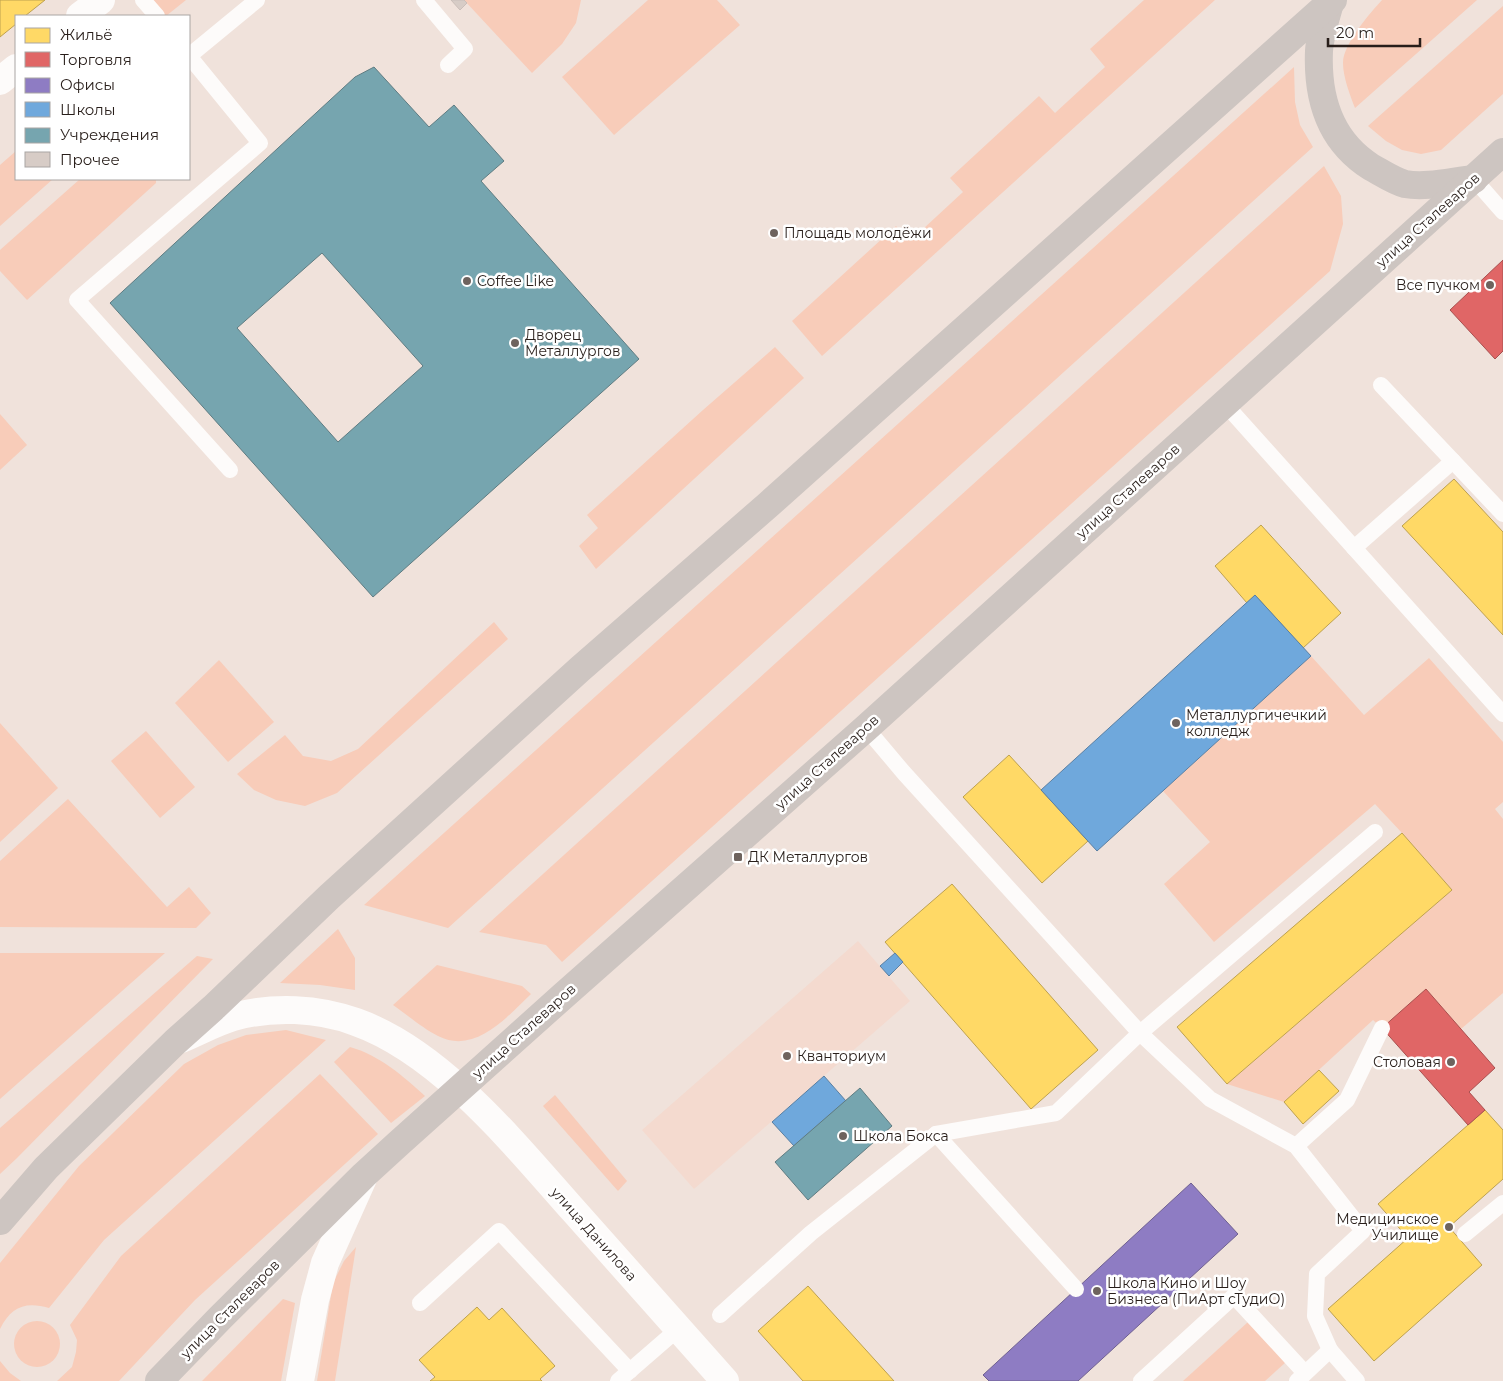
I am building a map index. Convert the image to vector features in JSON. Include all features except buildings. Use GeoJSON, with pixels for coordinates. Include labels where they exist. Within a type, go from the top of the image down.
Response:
{"type":"FeatureCollection","features":[{"type":"Feature","properties":{"kind":"main road"},"geometry":{"type":"LineString","coordinates":[[81,15],[101,0]]}},
{"type":"Feature","properties":{"kind":"main road"},"geometry":{"type":"LineString","coordinates":[[1332,1],[1319,49],[1319,85],[1327,114],[1340,138],[1360,159],[1405,184],[1428,185],[1474,179]]}},
{"type":"Feature","properties":{"kind":"main road"},"geometry":{"type":"LineString","coordinates":[[0,1221],[46,1168],[175,1042],[329,897],[580,669],[768,505],[1332,1]]}},
{"type":"Feature","properties":{"kind":"main road"},"geometry":{"type":"LineString","coordinates":[[0,81],[15,69]]}},
{"type":"Feature","properties":{"kind":"main road","name":"улица Сталеваров"},"geometry":{"type":"LineString","coordinates":[[159,1381],[364,1176],[563,996],[866,728],[1503,152]]}},
{"type":"Feature","properties":{"kind":"main road","name":"улица Данилова"},"geometry":{"type":"LineString","coordinates":[[175,1042],[232,1017],[263,1010],[293,1010],[326,1014],[356,1022],[392,1038],[427,1062],[506,1135],[725,1381]]}},
{"type":"Feature","properties":{"kind":"main road"},"geometry":{"type":"LineString","coordinates":[[0,1201],[46,1168]]}},
{"type":"Feature","properties":{"kind":"main road"},"geometry":{"type":"LineString","coordinates":[[300,1381],[324,1263],[364,1176]]}},
{"type":"Feature","properties":{"kind":"lane"},"geometry":{"type":"LineString","coordinates":[[144,0],[156,15]]}},
{"type":"Feature","properties":{"kind":"lane"},"geometry":{"type":"LineString","coordinates":[[190,55],[257,0]]}},
{"type":"Feature","properties":{"kind":"lane"},"geometry":{"type":"LineString","coordinates":[[424,0],[465,49],[448,65]]}},
{"type":"Feature","properties":{"kind":"lane"},"geometry":{"type":"LineString","coordinates":[[190,57],[260,143],[77,300],[230,470]]}},
{"type":"Feature","properties":{"kind":"lane"},"geometry":{"type":"LineString","coordinates":[[1474,179],[1503,212]]}},
{"type":"Feature","properties":{"kind":"lane"},"geometry":{"type":"LineString","coordinates":[[1380,384],[1503,514]]}},
{"type":"Feature","properties":{"kind":"lane"},"geometry":{"type":"LineString","coordinates":[[1225,404],[1503,714]]}},
{"type":"Feature","properties":{"kind":"lane"},"geometry":{"type":"LineString","coordinates":[[1354,548],[1453,461]]}},
{"type":"Feature","properties":{"kind":"lane"},"geometry":{"type":"LineString","coordinates":[[866,728],[904,774],[1140,1033],[1210,1099],[1296,1146],[1363,1232],[1317,1274],[1315,1316],[1330,1350],[1357,1381]]}},
{"type":"Feature","properties":{"kind":"lane"},"geometry":{"type":"LineString","coordinates":[[720,1316],[811,1233],[936,1134],[1056,1114],[1140,1033],[1375,832]]}},
{"type":"Feature","properties":{"kind":"lane"},"geometry":{"type":"LineString","coordinates":[[1296,1146],[1347,1100],[1382,1028]]}},
{"type":"Feature","properties":{"kind":"lane"},"geometry":{"type":"LineString","coordinates":[[936,1134],[1076,1289]]}},
{"type":"Feature","properties":{"kind":"lane"},"geometry":{"type":"LineString","coordinates":[[1465,1234],[1503,1203]]}},
{"type":"Feature","properties":{"kind":"lane"},"geometry":{"type":"LineString","coordinates":[[420,1303],[499,1231],[624,1376],[678,1329]]}},
{"type":"Feature","properties":{"kind":"lane"},"geometry":{"type":"LineString","coordinates":[[1141,1381],[1234,1296],[1301,1377],[1330,1350]]}},
{"type":"Feature","properties":{"kind":"shaded area"},"geometry":{"type":"Polygon","coordinates":[[[150,0],[186,0],[167,15],[163,15],[150,0]]]}},
{"type":"Feature","properties":{"kind":"shaded area"},"geometry":{"type":"Polygon","coordinates":[[[464,0],[581,0],[576,23],[562,44],[532,73],[464,0]]]}},
{"type":"Feature","properties":{"kind":"shaded area"},"geometry":{"type":"Polygon","coordinates":[[[648,0],[717,0],[740,25],[614,135],[562,77],[648,0]]]}},
{"type":"Feature","properties":{"kind":"shaded area"},"geometry":{"type":"Polygon","coordinates":[[[1144,0],[1215,0],[822,356],[792,321],[896,226],[910,241],[963,192],[950,178],[1039,96],[1055,113],[1105,67],[1090,49],[1144,0]]]}},
{"type":"Feature","properties":{"kind":"shaded area"},"geometry":{"type":"Polygon","coordinates":[[[1382,0],[1477,0],[1355,108],[1344,74],[1344,55],[1358,29],[1382,0]]]}},
{"type":"Feature","properties":{"kind":"shaded area"},"geometry":{"type":"Polygon","coordinates":[[[1503,6],[1503,94],[1441,150],[1421,154],[1402,150],[1386,141],[1368,126],[1503,6]]]}},
{"type":"Feature","properties":{"kind":"shaded area"},"geometry":{"type":"Polygon","coordinates":[[[1294,67],[1295,102],[1300,125],[1313,147],[448,928],[364,905],[1294,67]]]}},
{"type":"Feature","properties":{"kind":"shaded area"},"geometry":{"type":"Polygon","coordinates":[[[15,152],[15,180],[52,180],[0,226],[0,165],[15,152]]]}},
{"type":"Feature","properties":{"kind":"shaded area"},"geometry":{"type":"Polygon","coordinates":[[[1324,166],[1341,196],[1343,224],[1330,271],[562,962],[546,945],[479,932],[1324,166]]]}},
{"type":"Feature","properties":{"kind":"shaded area"},"geometry":{"type":"Polygon","coordinates":[[[79,180],[156,180],[156,183],[27,300],[0,271],[0,250],[79,180]]]}},
{"type":"Feature","properties":{"kind":"shaded area"},"geometry":{"type":"Polygon","coordinates":[[[775,347],[804,378],[596,569],[579,546],[598,528],[587,515],[775,347]]]}},
{"type":"Feature","properties":{"kind":"shaded area"},"geometry":{"type":"Polygon","coordinates":[[[0,414],[27,445],[0,470],[0,414]]]}},
{"type":"Feature","properties":{"kind":"shaded area"},"geometry":{"type":"Polygon","coordinates":[[[494,622],[508,639],[337,793],[305,806],[276,800],[254,790],[237,774],[285,735],[303,756],[331,761],[358,749],[494,622]]]}},
{"type":"Feature","properties":{"kind":"shaded area"},"geometry":{"type":"Polygon","coordinates":[[[1311,656],[1364,715],[1429,658],[1503,742],[1503,802],[1495,809],[1503,819],[1503,993],[1461,1029],[1426,990],[1382,1028],[1373,1020],[1284,1102],[1227,1084],[1452,890],[1375,804],[1214,942],[1164,884],[1210,842],[1163,791],[1311,656]]]}},
{"type":"Feature","properties":{"kind":"shaded area"},"geometry":{"type":"Polygon","coordinates":[[[219,660],[274,722],[228,762],[175,703],[219,660]]]}},
{"type":"Feature","properties":{"kind":"shaded area"},"geometry":{"type":"Polygon","coordinates":[[[0,723],[58,788],[0,842],[0,723]]]}},
{"type":"Feature","properties":{"kind":"shaded area"},"geometry":{"type":"Polygon","coordinates":[[[146,731],[195,787],[160,818],[111,761],[146,731]]]}},
{"type":"Feature","properties":{"kind":"shaded area"},"geometry":{"type":"Polygon","coordinates":[[[68,799],[167,907],[189,887],[211,913],[196,928],[0,927],[0,861],[68,799]]]}},
{"type":"Feature","properties":{"kind":"shaded area"},"geometry":{"type":"Polygon","coordinates":[[[338,929],[355,958],[355,990],[320,985],[280,983],[338,929]]]}},
{"type":"Feature","properties":{"kind":"shaded area","name":"Кванториум"},"geometry":{"type":"Polygon","coordinates":[[[858,941],[910,1001],[694,1189],[642,1130],[858,941]]]}},
{"type":"Feature","properties":{"kind":"shaded area"},"geometry":{"type":"Polygon","coordinates":[[[0,953],[165,953],[0,1099],[0,953]]]}},
{"type":"Feature","properties":{"kind":"shaded area"},"geometry":{"type":"Polygon","coordinates":[[[197,956],[213,959],[0,1174],[0,1128],[197,956]]]}},
{"type":"Feature","properties":{"kind":"shaded area"},"geometry":{"type":"Polygon","coordinates":[[[437,965],[522,986],[531,994],[512,1013],[489,1031],[465,1041],[452,1041],[438,1036],[421,1026],[393,1005],[437,965]]]}},
{"type":"Feature","properties":{"kind":"shaded area"},"geometry":{"type":"Polygon","coordinates":[[[286,1030],[326,1040],[104,1240],[49,1308],[33,1305],[20,1308],[9,1315],[0,1329],[0,1263],[79,1166],[184,1064],[218,1045],[246,1035],[286,1030]]]}},
{"type":"Feature","properties":{"kind":"shaded area"},"geometry":{"type":"Polygon","coordinates":[[[350,1047],[381,1061],[425,1096],[391,1123],[334,1062],[350,1047]]]}},
{"type":"Feature","properties":{"kind":"shaded area"},"geometry":{"type":"Polygon","coordinates":[[[320,1074],[378,1134],[195,1300],[119,1381],[57,1381],[72,1367],[76,1352],[77,1340],[70,1325],[121,1256],[320,1074]]]}},
{"type":"Feature","properties":{"kind":"shaded area"},"geometry":{"type":"Polygon","coordinates":[[[555,1095],[627,1181],[618,1191],[543,1106],[555,1095]]]}},
{"type":"Feature","properties":{"kind":"shaded area"},"geometry":{"type":"Polygon","coordinates":[[[356,1247],[335,1381],[317,1381],[333,1283],[344,1261],[356,1247]]]}},
{"type":"Feature","properties":{"kind":"shaded area"},"geometry":{"type":"Polygon","coordinates":[[[283,1299],[295,1303],[281,1381],[202,1381],[283,1299]]]}},
{"type":"Feature","properties":{"kind":"shaded area"},"geometry":{"type":"Polygon","coordinates":[[[37,1321],[50,1325],[56,1331],[60,1344],[56,1357],[50,1363],[37,1367],[24,1363],[18,1357],[14,1344],[18,1331],[24,1325],[37,1321]]]}},
{"type":"Feature","properties":{"kind":"shaded area"},"geometry":{"type":"Polygon","coordinates":[[[1248,1322],[1286,1362],[1265,1381],[1183,1381],[1248,1322]]]}},
{"type":"Feature","properties":{"kind":"shaded area"},"geometry":{"type":"Polygon","coordinates":[[[0,1361],[10,1373],[21,1381],[0,1381],[0,1361]]]}},
{"type":"Feature","properties":{"kind":"place","name":"Площадь молодёжи"},"geometry":{"type":"Point","coordinates":[774,233]}},
{"type":"Feature","properties":{"kind":"place","name":"Coffee Like"},"geometry":{"type":"Point","coordinates":[467,281]}},
{"type":"Feature","properties":{"kind":"place","name":"Все пучком"},"geometry":{"type":"Point","coordinates":[1490,285]}},
{"type":"Feature","properties":{"kind":"place","name":"Дворец Металлургов"},"geometry":{"type":"Point","coordinates":[515,343]}},
{"type":"Feature","properties":{"kind":"place","name":"Металлургичечкий колледж"},"geometry":{"type":"Point","coordinates":[1176,723]}},
{"type":"Feature","properties":{"kind":"place","name":"ДК Металлургов"},"geometry":{"type":"Point","coordinates":[738,857]}},
{"type":"Feature","properties":{"kind":"place","name":"Кванториум"},"geometry":{"type":"Point","coordinates":[787,1056]}},
{"type":"Feature","properties":{"kind":"place","name":"Столовая"},"geometry":{"type":"Point","coordinates":[1451,1062]}},
{"type":"Feature","properties":{"kind":"place","name":"Школа Бокса"},"geometry":{"type":"Point","coordinates":[843,1136]}},
{"type":"Feature","properties":{"kind":"place","name":"Медицинское Училище"},"geometry":{"type":"Point","coordinates":[1449,1227]}},
{"type":"Feature","properties":{"kind":"place","name":"Школа Кино и Шоу Бизнеса (ПиАрт сТудиО)"},"geometry":{"type":"Point","coordinates":[1097,1291]}}]}
